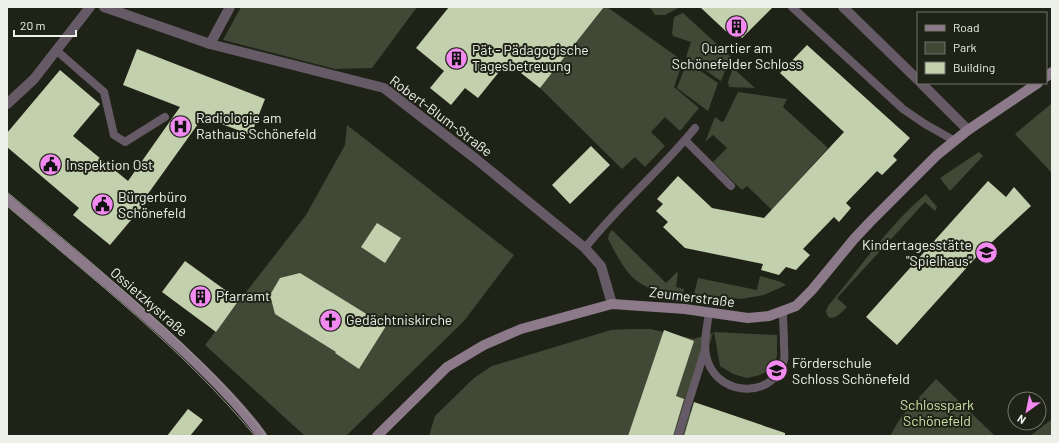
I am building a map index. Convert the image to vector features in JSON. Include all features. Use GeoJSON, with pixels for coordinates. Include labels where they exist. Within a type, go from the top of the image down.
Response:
{"type":"FeatureCollection","features":[{"type":"Feature","properties":{"kind":"main road","name":"Zeumerstraße"},"geometry":{"type":"LineString","coordinates":[[377,436],[447,367],[484,345],[521,329],[612,304],[670,307],[748,318],[769,316],[796,306],[812,290],[854,239],[937,155],[968,130],[1037,84]]}},
{"type":"Feature","properties":{"kind":"main road","name":"Ossietzkystraße"},"geometry":{"type":"LineString","coordinates":[[7,199],[138,310],[179,347],[237,405],[262,436]]}},
{"type":"Feature","properties":{"kind":"street"},"geometry":{"type":"LineString","coordinates":[[7,104],[34,79],[90,7]]}},
{"type":"Feature","properties":{"kind":"street","name":"Robert-Blum-Straße"},"geometry":{"type":"LineString","coordinates":[[104,7],[210,44],[384,88],[476,159],[586,248],[601,266],[612,304]]}},
{"type":"Feature","properties":{"kind":"street"},"geometry":{"type":"LineString","coordinates":[[210,44],[230,7]]}},
{"type":"Feature","properties":{"kind":"street"},"geometry":{"type":"LineString","coordinates":[[843,7],[917,79]]}},
{"type":"Feature","properties":{"kind":"street"},"geometry":{"type":"LineString","coordinates":[[922,84],[968,130]]}},
{"type":"Feature","properties":{"kind":"lane"},"geometry":{"type":"LineString","coordinates":[[792,7],[903,109],[925,124],[955,141]]}},
{"type":"Feature","properties":{"kind":"lane"},"geometry":{"type":"LineString","coordinates":[[57,51],[104,92],[114,135],[125,142],[165,117]]}},
{"type":"Feature","properties":{"kind":"lane"},"geometry":{"type":"LineString","coordinates":[[586,248],[628,199],[695,128]]}},
{"type":"Feature","properties":{"kind":"lane"},"geometry":{"type":"LineString","coordinates":[[685,140],[731,186]]}},
{"type":"Feature","properties":{"kind":"lane"},"geometry":{"type":"LineString","coordinates":[[705,347],[707,361],[710,367],[724,382],[736,388],[750,389],[762,386],[772,380],[779,371],[784,360],[783,311]]}},
{"type":"Feature","properties":{"kind":"lane"},"geometry":{"type":"LineString","coordinates":[[678,436],[705,347],[709,313]]}},
{"type":"Feature","properties":{"kind":"green space"},"geometry":{"type":"Polygon","coordinates":[[[241,7],[417,7],[372,68],[335,69],[223,40],[241,7]]]}},
{"type":"Feature","properties":{"kind":"green space"},"geometry":{"type":"Polygon","coordinates":[[[599,7],[607,7],[683,61],[674,87],[699,108],[680,131],[665,117],[651,132],[665,146],[645,167],[635,157],[622,169],[540,88],[602,10],[599,7]]]}},
{"type":"Feature","properties":{"kind":"green space"},"geometry":{"type":"Polygon","coordinates":[[[650,7],[680,7],[665,15],[655,15],[650,7]]]}},
{"type":"Feature","properties":{"kind":"green space"},"geometry":{"type":"Polygon","coordinates":[[[683,13],[731,57],[721,81],[686,57],[691,42],[673,36],[674,17],[683,13]]]}},
{"type":"Feature","properties":{"kind":"green space"},"geometry":{"type":"Polygon","coordinates":[[[687,62],[718,83],[708,111],[677,88],[687,62]]]}},
{"type":"Feature","properties":{"kind":"green space"},"geometry":{"type":"Polygon","coordinates":[[[733,68],[755,88],[729,87],[728,82],[733,68]]]}},
{"type":"Feature","properties":{"kind":"green space"},"geometry":{"type":"Polygon","coordinates":[[[738,92],[787,99],[783,107],[828,148],[772,210],[747,186],[742,190],[713,162],[727,148],[713,135],[705,142],[715,117],[722,122],[724,121],[738,92]]]}},
{"type":"Feature","properties":{"kind":"green space"},"geometry":{"type":"Polygon","coordinates":[[[1052,103],[1052,173],[1015,134],[1052,103]]]}},
{"type":"Feature","properties":{"kind":"green space"},"geometry":{"type":"Polygon","coordinates":[[[347,125],[514,255],[464,321],[346,436],[305,436],[205,345],[306,215],[345,145],[347,125]]]}},
{"type":"Feature","properties":{"kind":"green space"},"geometry":{"type":"Polygon","coordinates":[[[979,152],[983,156],[950,191],[940,178],[979,152]]]}},
{"type":"Feature","properties":{"kind":"green space"},"geometry":{"type":"Polygon","coordinates":[[[926,194],[937,207],[935,211],[925,202],[837,298],[847,307],[835,317],[830,318],[826,311],[828,306],[887,233],[912,206],[926,194]]]}},
{"type":"Feature","properties":{"kind":"green space"},"geometry":{"type":"Polygon","coordinates":[[[612,230],[666,283],[677,272],[676,287],[684,289],[683,294],[652,289],[637,281],[622,265],[608,239],[612,230]]]}},
{"type":"Feature","properties":{"kind":"green space"},"geometry":{"type":"Polygon","coordinates":[[[760,276],[786,285],[764,295],[741,299],[694,294],[698,278],[757,290],[760,276]]]}},
{"type":"Feature","properties":{"kind":"green space"},"geometry":{"type":"Polygon","coordinates":[[[651,329],[694,339],[713,333],[689,411],[694,414],[687,436],[429,436],[435,416],[474,378],[492,366],[611,330],[651,329]]]}},
{"type":"Feature","properties":{"kind":"green space"},"geometry":{"type":"Polygon","coordinates":[[[714,332],[777,335],[777,356],[772,369],[760,375],[747,378],[733,374],[720,366],[714,332]]]}},
{"type":"Feature","properties":{"kind":"green space","name":"Schlosspark Schönefeld"},"geometry":{"type":"Polygon","coordinates":[[[936,379],[995,436],[890,436],[901,417],[936,379]]]}},
{"type":"Feature","properties":{"kind":"green space"},"geometry":{"type":"Polygon","coordinates":[[[1052,419],[1052,436],[1030,436],[1036,431],[1047,431],[1047,423],[1052,419]]]}},
{"type":"Feature","properties":{"kind":"building"},"geometry":{"type":"Polygon","coordinates":[[[449,7],[604,7],[540,88],[507,62],[478,98],[465,88],[451,105],[430,88],[444,71],[416,48],[449,7]]]}},
{"type":"Feature","properties":{"kind":"building","name":"Quartier am Schönefelder Schloss"},"geometry":{"type":"Polygon","coordinates":[[[700,7],[773,7],[742,38],[735,31],[731,36],[700,7]]]}},
{"type":"Feature","properties":{"kind":"building"},"geometry":{"type":"Polygon","coordinates":[[[807,45],[910,138],[893,156],[897,160],[882,175],[877,171],[846,203],[851,208],[839,222],[834,217],[803,249],[810,255],[796,270],[786,267],[779,275],[761,270],[763,264],[685,248],[663,227],[668,222],[656,211],[663,204],[657,199],[678,176],[712,208],[764,218],[844,132],[780,73],[807,45]]]}},
{"type":"Feature","properties":{"kind":"building"},"geometry":{"type":"Polygon","coordinates":[[[137,49],[265,99],[251,135],[203,117],[140,205],[142,207],[110,245],[73,215],[79,208],[7,147],[7,133],[60,70],[100,104],[73,136],[128,181],[180,107],[123,85],[137,49]]]}},
{"type":"Feature","properties":{"kind":"building"},"geometry":{"type":"Polygon","coordinates":[[[591,146],[610,165],[570,204],[552,185],[591,146]]]}},
{"type":"Feature","properties":{"kind":"building"},"geometry":{"type":"Polygon","coordinates":[[[988,181],[1006,197],[1014,187],[1031,206],[979,254],[897,345],[866,317],[988,181]]]}},
{"type":"Feature","properties":{"kind":"building"},"geometry":{"type":"Polygon","coordinates":[[[377,223],[401,238],[385,263],[361,247],[377,223]]]}},
{"type":"Feature","properties":{"kind":"building","name":"Pfarramt"},"geometry":{"type":"Polygon","coordinates":[[[185,261],[239,300],[216,332],[162,292],[185,261]]]}},
{"type":"Feature","properties":{"kind":"building","name":"Gedächtniskirche"},"geometry":{"type":"Polygon","coordinates":[[[300,273],[386,326],[359,369],[335,353],[336,352],[275,314],[270,295],[280,278],[300,273]]]}},
{"type":"Feature","properties":{"kind":"building"},"geometry":{"type":"Polygon","coordinates":[[[664,330],[694,341],[676,396],[684,399],[673,436],[628,436],[664,330]]]}},
{"type":"Feature","properties":{"kind":"building"},"geometry":{"type":"Polygon","coordinates":[[[694,402],[785,433],[785,436],[684,436],[694,402]]]}},
{"type":"Feature","properties":{"kind":"building"},"geometry":{"type":"Polygon","coordinates":[[[188,409],[203,420],[190,436],[167,436],[188,409]]]}},
{"type":"Feature","properties":{"kind":"tram line"},"geometry":{"type":"LineString","coordinates":[[7,192],[106,275],[204,365],[266,436]]}},
{"type":"Feature","properties":{"kind":"tram line"},"geometry":{"type":"LineString","coordinates":[[7,206],[168,344],[227,404],[255,436]]}},
{"type":"Feature","properties":{"kind":"place","name":"Quartier am Schönefelder Schloss"},"geometry":{"type":"Point","coordinates":[737,26]}},
{"type":"Feature","properties":{"kind":"place","name":"Pät - Pädagogische Tagesbetreuung"},"geometry":{"type":"Point","coordinates":[457,58]}},
{"type":"Feature","properties":{"kind":"place","name":"Radiologie am Rathaus Schönefeld"},"geometry":{"type":"Point","coordinates":[181,126]}},
{"type":"Feature","properties":{"kind":"place","name":"Inspektion Ost"},"geometry":{"type":"Point","coordinates":[51,165]}},
{"type":"Feature","properties":{"kind":"place","name":"Bürgerbüro Schönefeld"},"geometry":{"type":"Point","coordinates":[102,205]}},
{"type":"Feature","properties":{"kind":"place","name":"Kindertagesstätte \"Spielhaus\""},"geometry":{"type":"Point","coordinates":[987,253]}},
{"type":"Feature","properties":{"kind":"place","name":"Pfarramt"},"geometry":{"type":"Point","coordinates":[201,296]}},
{"type":"Feature","properties":{"kind":"place","name":"Gedächtniskirche"},"geometry":{"type":"Point","coordinates":[330,320]}},
{"type":"Feature","properties":{"kind":"place","name":"Förderschule Schloss Schönefeld"},"geometry":{"type":"Point","coordinates":[776,371]}}]}
